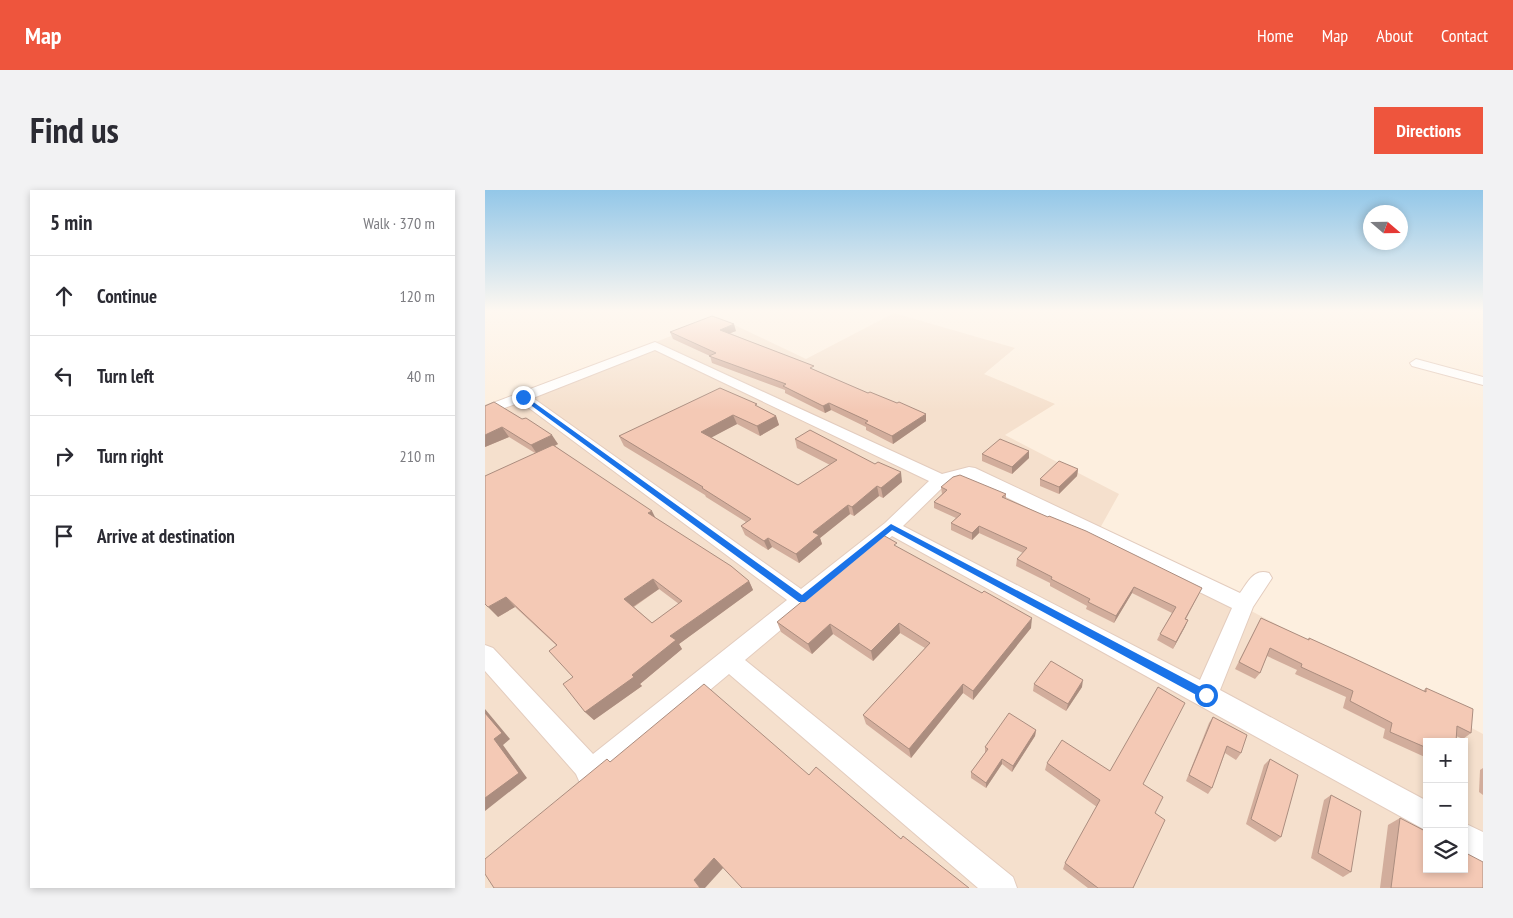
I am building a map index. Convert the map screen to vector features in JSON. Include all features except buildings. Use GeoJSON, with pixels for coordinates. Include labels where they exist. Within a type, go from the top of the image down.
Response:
{"type":"FeatureCollection","features":[{"type":"Feature","properties":{"kind":"street"},"geometry":{"type":"LineString","coordinates":[[485,411],[655,346],[940,480]]}},
{"type":"Feature","properties":{"kind":"street"},"geometry":{"type":"LineString","coordinates":[[1416,362],[1483,381]]}},
{"type":"Feature","properties":{"kind":"street"},"geometry":{"type":"LineString","coordinates":[[523,397],[802,600]]}},
{"type":"Feature","properties":{"kind":"street"},"geometry":{"type":"LineString","coordinates":[[485,655],[584,779],[891,527],[940,480],[969,472],[1244,604]]}},
{"type":"Feature","properties":{"kind":"street"},"geometry":{"type":"LineString","coordinates":[[891,527],[1206,695],[1423,815]]}},
{"type":"Feature","properties":{"kind":"street"},"geometry":{"type":"LineString","coordinates":[[1206,695],[1244,604],[1262,578]]}},
{"type":"Feature","properties":{"kind":"street"},"geometry":{"type":"LineString","coordinates":[[729,660],[1002,888]]}},
{"type":"Feature","properties":{"kind":"street"},"geometry":{"type":"LineString","coordinates":[[1468,839],[1483,848]]}},
{"type":"Feature","properties":{"kind":"shaded area"},"geometry":{"type":"Polygon","coordinates":[[[650,345],[776,345],[806,359],[834,345],[1003,345],[1015,348],[984,374],[1055,404],[1005,435],[1119,494],[1099,530],[1483,734],[1483,888],[485,888],[485,411],[650,345]]]}},
{"type":"Feature","properties":{"kind":"route"},"geometry":{"type":"LineString","coordinates":[[523,397],[802,600],[891,527],[1206,695]]}}]}
